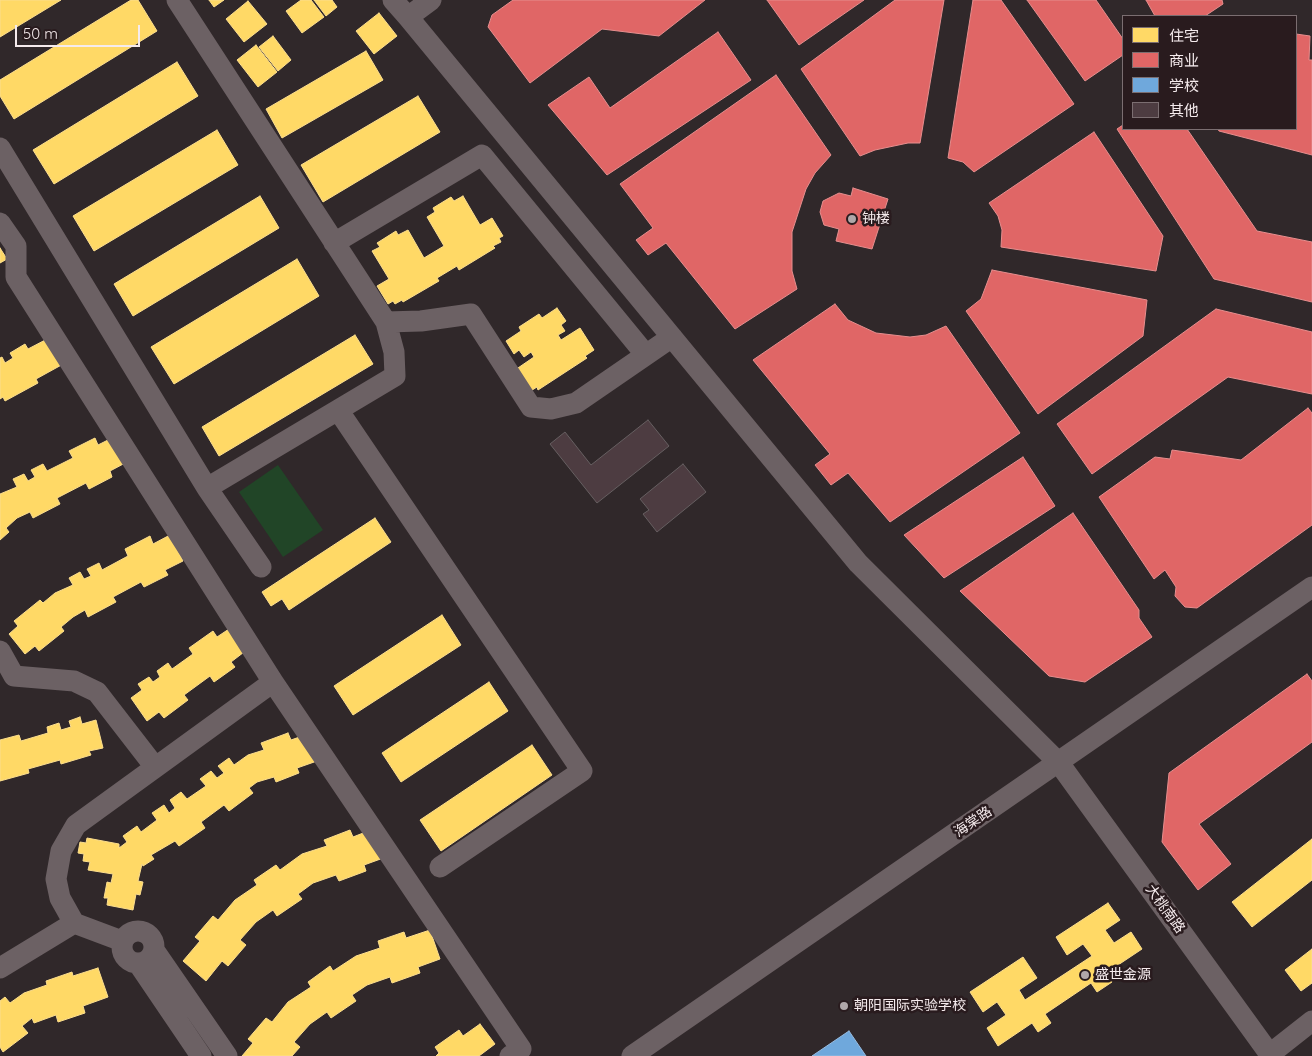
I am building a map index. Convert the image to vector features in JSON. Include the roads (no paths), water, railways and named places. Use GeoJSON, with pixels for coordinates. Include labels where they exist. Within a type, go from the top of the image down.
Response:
{"type":"FeatureCollection","features":[{"type":"Feature","properties":{"kind":"street"},"geometry":{"type":"LineString","coordinates":[[177,0],[386,322],[394,352],[395,376],[207,488]]}},
{"type":"Feature","properties":{"kind":"street","name":"大桃南路"},"geometry":{"type":"LineString","coordinates":[[393,0],[858,563],[1059,763],[1270,1055]]}},
{"type":"Feature","properties":{"kind":"street"},"geometry":{"type":"LineString","coordinates":[[408,16],[431,0]]}},
{"type":"Feature","properties":{"kind":"street"},"geometry":{"type":"LineString","coordinates":[[0,148],[6,172],[207,488],[261,567]]}},
{"type":"Feature","properties":{"kind":"street"},"geometry":{"type":"LineString","coordinates":[[334,243],[482,154],[646,355]]}},
{"type":"Feature","properties":{"kind":"street"},"geometry":{"type":"LineString","coordinates":[[0,223],[16,246],[16,277],[273,682],[521,1049],[510,1056]]}},
{"type":"Feature","properties":{"kind":"street"},"geometry":{"type":"LineString","coordinates":[[386,322],[421,321],[471,314],[531,406],[551,409],[576,403],[672,337]]}},
{"type":"Feature","properties":{"kind":"street"},"geometry":{"type":"LineString","coordinates":[[338,410],[582,771],[440,867]]}},
{"type":"Feature","properties":{"kind":"street","name":"海棠路"},"geometry":{"type":"LineString","coordinates":[[632,1056],[1059,763],[1312,586]]}},
{"type":"Feature","properties":{"kind":"street"},"geometry":{"type":"LineString","coordinates":[[0,651],[14,676],[74,681],[96,692],[155,767]]}},
{"type":"Feature","properties":{"kind":"street"},"geometry":{"type":"LineString","coordinates":[[201,1056],[146,956],[152,939],[140,930],[129,932],[122,940],[74,924],[60,898],[56,879],[61,851],[76,825],[273,682]]}},
{"type":"Feature","properties":{"kind":"street"},"geometry":{"type":"LineString","coordinates":[[0,968],[74,924]]}},
{"type":"Feature","properties":{"kind":"street"},"geometry":{"type":"LineString","coordinates":[[146,956],[227,1056]]}},
{"type":"Feature","properties":{"kind":"street"},"geometry":{"type":"LineString","coordinates":[[1270,1055],[1312,1021]]}},
{"type":"Feature","properties":{"kind":"place","name":"钟楼"},"geometry":{"type":"Point","coordinates":[852,219]}},
{"type":"Feature","properties":{"kind":"place","name":"盛世金源"},"geometry":{"type":"Point","coordinates":[1085,975]}},
{"type":"Feature","properties":{"kind":"place","name":"朝阳国际实验学校"},"geometry":{"type":"Point","coordinates":[844,1006]}}]}
